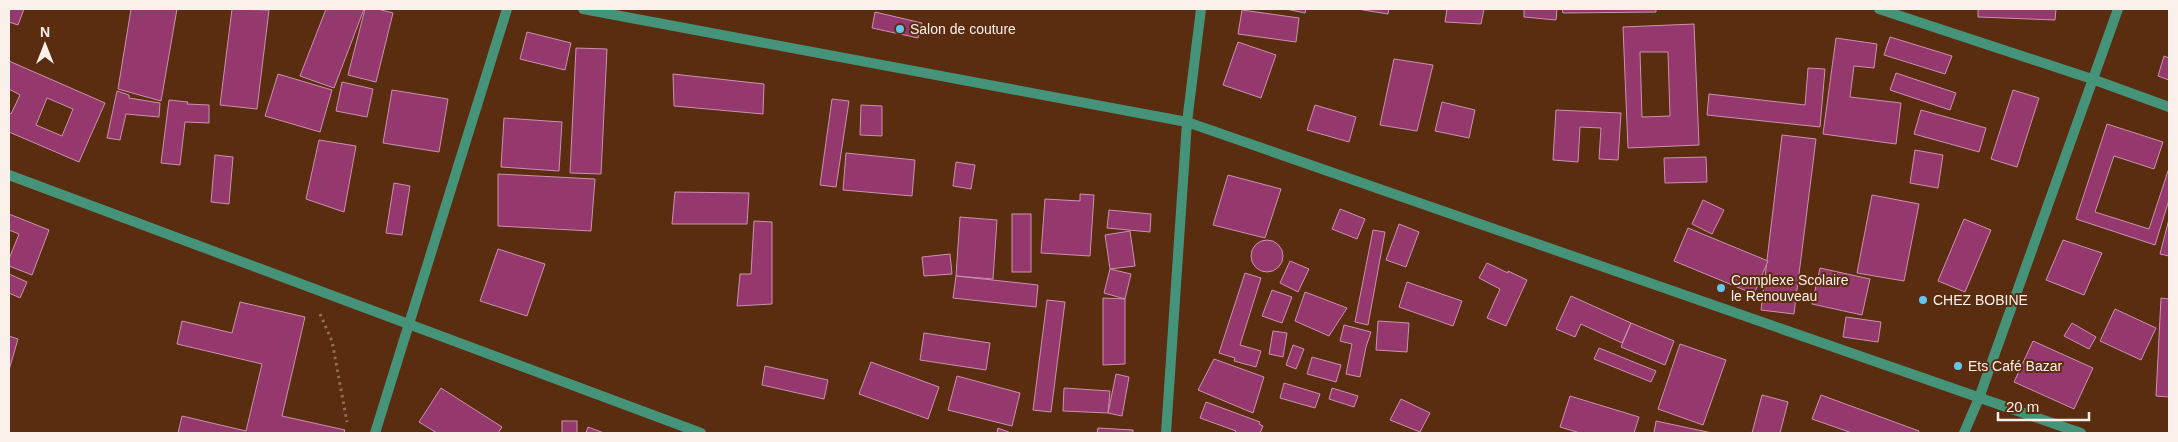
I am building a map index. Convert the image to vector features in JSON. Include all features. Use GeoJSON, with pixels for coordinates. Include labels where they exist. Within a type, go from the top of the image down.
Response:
{"type":"FeatureCollection","features":[{"type":"Feature","properties":{"kind":"street"},"geometry":{"type":"LineString","coordinates":[[375,433],[507,9]]}},
{"type":"Feature","properties":{"kind":"street"},"geometry":{"type":"LineString","coordinates":[[583,9],[1188,122],[2081,433]]}},
{"type":"Feature","properties":{"kind":"street"},"geometry":{"type":"LineString","coordinates":[[1166,433],[1188,122],[1201,9]]}},
{"type":"Feature","properties":{"kind":"street"},"geometry":{"type":"LineString","coordinates":[[1879,9],[2092,79],[2169,107]]}},
{"type":"Feature","properties":{"kind":"street"},"geometry":{"type":"LineString","coordinates":[[1964,433],[1980,398],[2118,9]]}},
{"type":"Feature","properties":{"kind":"street"},"geometry":{"type":"LineString","coordinates":[[9,175],[701,433]]}},
{"type":"Feature","properties":{"kind":"path"},"geometry":{"type":"LineString","coordinates":[[295,282],[316,306],[332,341],[347,422]]}},
{"type":"Feature","properties":{"kind":"building"},"geometry":{"type":"Polygon","coordinates":[[[9,9],[24,9],[18,25],[9,22],[9,9]]]}},
{"type":"Feature","properties":{"kind":"building"},"geometry":{"type":"Polygon","coordinates":[[[131,9],[177,9],[161,101],[118,89],[131,9]]]}},
{"type":"Feature","properties":{"kind":"building"},"geometry":{"type":"Polygon","coordinates":[[[232,9],[269,10],[257,109],[220,105],[232,9]]]}},
{"type":"Feature","properties":{"kind":"building"},"geometry":{"type":"Polygon","coordinates":[[[326,9],[364,9],[334,88],[300,76],[326,9]]]}},
{"type":"Feature","properties":{"kind":"building"},"geometry":{"type":"Polygon","coordinates":[[[365,9],[378,9],[393,13],[376,82],[348,75],[365,9]]]}},
{"type":"Feature","properties":{"kind":"building"},"geometry":{"type":"Polygon","coordinates":[[[1286,9],[1306,9],[1305,13],[1286,9]]]}},
{"type":"Feature","properties":{"kind":"building"},"geometry":{"type":"Polygon","coordinates":[[[1357,9],[1389,9],[1388,14],[1357,9]]]}},
{"type":"Feature","properties":{"kind":"building"},"geometry":{"type":"Polygon","coordinates":[[[1447,9],[1484,9],[1481,24],[1445,22],[1447,9]]]}},
{"type":"Feature","properties":{"kind":"building"},"geometry":{"type":"Polygon","coordinates":[[[1524,9],[1557,9],[1556,20],[1524,17],[1524,9]]]}},
{"type":"Feature","properties":{"kind":"building"},"geometry":{"type":"Polygon","coordinates":[[[1562,9],[1656,9],[1656,12],[1563,13],[1562,9]]]}},
{"type":"Feature","properties":{"kind":"building"},"geometry":{"type":"Polygon","coordinates":[[[1978,9],[2056,9],[2055,20],[1978,17],[1978,9]]]}},
{"type":"Feature","properties":{"kind":"building"},"geometry":{"type":"Polygon","coordinates":[[[1242,10],[1299,18],[1296,42],[1238,34],[1242,10]]]}},
{"type":"Feature","properties":{"kind":"building"},"geometry":{"type":"Polygon","coordinates":[[[875,12],[922,23],[918,38],[872,28],[875,12]]]}},
{"type":"Feature","properties":{"kind":"building"},"geometry":{"type":"Polygon","coordinates":[[[1694,24],[1699,145],[1628,148],[1623,27],[1694,24]],[[1640,52],[1642,117],[1670,116],[1668,52],[1640,52]]]}},
{"type":"Feature","properties":{"kind":"building"},"geometry":{"type":"Polygon","coordinates":[[[527,32],[571,43],[565,70],[520,59],[527,32]]]}},
{"type":"Feature","properties":{"kind":"building"},"geometry":{"type":"Polygon","coordinates":[[[1890,37],[1952,56],[1945,74],[1884,55],[1890,37]]]}},
{"type":"Feature","properties":{"kind":"building"},"geometry":{"type":"Polygon","coordinates":[[[1836,38],[1877,44],[1874,68],[1854,66],[1850,97],[1901,103],[1896,144],[1823,134],[1836,38]]]}},
{"type":"Feature","properties":{"kind":"building"},"geometry":{"type":"Polygon","coordinates":[[[1238,42],[1276,55],[1261,98],[1223,85],[1238,42]]]}},
{"type":"Feature","properties":{"kind":"building"},"geometry":{"type":"Polygon","coordinates":[[[576,48],[607,49],[601,174],[570,173],[576,48]]]}},
{"type":"Feature","properties":{"kind":"building"},"geometry":{"type":"Polygon","coordinates":[[[2164,56],[2169,58],[2169,80],[2158,76],[2164,56]]]}},
{"type":"Feature","properties":{"kind":"building"},"geometry":{"type":"Polygon","coordinates":[[[1394,59],[1433,65],[1417,131],[1380,125],[1394,59]]]}},
{"type":"Feature","properties":{"kind":"building"},"geometry":{"type":"Polygon","coordinates":[[[9,61],[105,103],[79,162],[9,132],[9,112],[11,114],[20,95],[9,89],[9,61]],[[47,98],[36,125],[62,136],[73,109],[47,98]]]}},
{"type":"Feature","properties":{"kind":"building"},"geometry":{"type":"Polygon","coordinates":[[[1808,68],[1825,69],[1820,127],[1707,115],[1709,94],[1805,105],[1808,68]]]}},
{"type":"Feature","properties":{"kind":"building"},"geometry":{"type":"Polygon","coordinates":[[[1896,73],[1956,93],[1950,110],[1890,90],[1896,73]]]}},
{"type":"Feature","properties":{"kind":"building"},"geometry":{"type":"Polygon","coordinates":[[[278,74],[332,90],[320,132],[265,116],[278,74]]]}},
{"type":"Feature","properties":{"kind":"building"},"geometry":{"type":"Polygon","coordinates":[[[673,74],[764,84],[763,114],[674,106],[673,74]]]}},
{"type":"Feature","properties":{"kind":"building"},"geometry":{"type":"Polygon","coordinates":[[[342,82],[373,89],[367,117],[336,111],[342,82]]]}},
{"type":"Feature","properties":{"kind":"building"},"geometry":{"type":"Polygon","coordinates":[[[392,90],[448,99],[439,152],[383,143],[392,90]]]}},
{"type":"Feature","properties":{"kind":"building"},"geometry":{"type":"Polygon","coordinates":[[[2013,90],[2039,98],[2017,167],[1991,159],[2013,90]]]}},
{"type":"Feature","properties":{"kind":"building"},"geometry":{"type":"Polygon","coordinates":[[[117,91],[129,95],[129,98],[160,103],[159,117],[126,114],[120,140],[107,138],[117,91]]]}},
{"type":"Feature","properties":{"kind":"building"},"geometry":{"type":"Polygon","coordinates":[[[832,99],[849,101],[836,187],[820,185],[832,99]]]}},
{"type":"Feature","properties":{"kind":"building"},"geometry":{"type":"Polygon","coordinates":[[[169,100],[188,102],[187,104],[209,105],[209,123],[185,122],[180,165],[161,163],[169,100]]]}},
{"type":"Feature","properties":{"kind":"building"},"geometry":{"type":"Polygon","coordinates":[[[1442,102],[1475,110],[1469,138],[1435,131],[1442,102]]]}},
{"type":"Feature","properties":{"kind":"building"},"geometry":{"type":"Polygon","coordinates":[[[861,105],[882,106],[882,136],[860,135],[861,105]]]}},
{"type":"Feature","properties":{"kind":"building"},"geometry":{"type":"Polygon","coordinates":[[[1315,105],[1356,117],[1349,142],[1307,130],[1315,105]]]}},
{"type":"Feature","properties":{"kind":"building"},"geometry":{"type":"Polygon","coordinates":[[[1556,110],[1621,113],[1618,160],[1599,159],[1601,128],[1580,127],[1578,162],[1553,160],[1556,110]]]}},
{"type":"Feature","properties":{"kind":"building"},"geometry":{"type":"Polygon","coordinates":[[[1921,110],[1986,128],[1979,152],[1914,134],[1921,110]]]}},
{"type":"Feature","properties":{"kind":"building"},"geometry":{"type":"Polygon","coordinates":[[[504,118],[562,122],[559,171],[501,167],[504,118]]]}},
{"type":"Feature","properties":{"kind":"building"},"geometry":{"type":"Polygon","coordinates":[[[2107,124],[2163,142],[2154,169],[2114,156],[2095,212],[2149,229],[2169,168],[2169,200],[2155,245],[2076,219],[2107,124]]]}},
{"type":"Feature","properties":{"kind":"building"},"geometry":{"type":"Polygon","coordinates":[[[1782,135],[1816,139],[1794,314],[1761,310],[1782,135]]]}},
{"type":"Feature","properties":{"kind":"building"},"geometry":{"type":"Polygon","coordinates":[[[319,140],[356,146],[344,212],[306,199],[319,140]]]}},
{"type":"Feature","properties":{"kind":"building"},"geometry":{"type":"Polygon","coordinates":[[[1915,150],[1943,155],[1938,188],[1910,183],[1915,150]]]}},
{"type":"Feature","properties":{"kind":"building"},"geometry":{"type":"Polygon","coordinates":[[[846,153],[915,160],[912,196],[843,190],[846,153]]]}},
{"type":"Feature","properties":{"kind":"building"},"geometry":{"type":"Polygon","coordinates":[[[215,155],[233,157],[229,204],[211,202],[215,155]]]}},
{"type":"Feature","properties":{"kind":"building"},"geometry":{"type":"Polygon","coordinates":[[[1706,157],[1707,182],[1665,183],[1664,158],[1706,157]]]}},
{"type":"Feature","properties":{"kind":"building"},"geometry":{"type":"Polygon","coordinates":[[[956,162],[975,165],[971,189],[953,186],[956,162]]]}},
{"type":"Feature","properties":{"kind":"building"},"geometry":{"type":"Polygon","coordinates":[[[498,174],[595,179],[591,231],[498,226],[498,174]]]}},
{"type":"Feature","properties":{"kind":"building"},"geometry":{"type":"Polygon","coordinates":[[[1228,175],[1281,189],[1265,238],[1213,225],[1228,175]]]}},
{"type":"Feature","properties":{"kind":"building"},"geometry":{"type":"Polygon","coordinates":[[[394,183],[410,186],[402,235],[386,233],[394,183]]]}},
{"type":"Feature","properties":{"kind":"building"},"geometry":{"type":"Polygon","coordinates":[[[675,192],[749,193],[747,224],[672,224],[675,192]]]}},
{"type":"Feature","properties":{"kind":"building"},"geometry":{"type":"Polygon","coordinates":[[[1080,194],[1094,195],[1090,256],[1041,253],[1045,199],[1080,201],[1080,194]]]}},
{"type":"Feature","properties":{"kind":"building"},"geometry":{"type":"Polygon","coordinates":[[[1872,195],[1919,204],[1904,281],[1857,273],[1872,195]]]}},
{"type":"Feature","properties":{"kind":"building"},"geometry":{"type":"Polygon","coordinates":[[[1703,200],[1724,210],[1712,234],[1692,224],[1703,200]]]}},
{"type":"Feature","properties":{"kind":"building"},"geometry":{"type":"Polygon","coordinates":[[[1340,209],[1365,219],[1357,239],[1332,229],[1340,209]]]}},
{"type":"Feature","properties":{"kind":"building"},"geometry":{"type":"Polygon","coordinates":[[[1109,210],[1151,214],[1150,232],[1107,228],[1109,210]]]}},
{"type":"Feature","properties":{"kind":"building"},"geometry":{"type":"Polygon","coordinates":[[[9,214],[49,230],[32,275],[9,266],[9,259],[19,234],[9,230],[9,214]]]}},
{"type":"Feature","properties":{"kind":"building"},"geometry":{"type":"Polygon","coordinates":[[[1012,214],[1031,214],[1031,272],[1012,272],[1012,214]]]}},
{"type":"Feature","properties":{"kind":"building"},"geometry":{"type":"Polygon","coordinates":[[[960,217],[997,220],[993,279],[956,276],[960,217]]]}},
{"type":"Feature","properties":{"kind":"building"},"geometry":{"type":"Polygon","coordinates":[[[1964,219],[1991,230],[1965,292],[1938,281],[1964,219]]]}},
{"type":"Feature","properties":{"kind":"building"},"geometry":{"type":"Polygon","coordinates":[[[2169,219],[2169,256],[2160,254],[2169,219]]]}},
{"type":"Feature","properties":{"kind":"building"},"geometry":{"type":"Polygon","coordinates":[[[754,221],[772,222],[772,304],[737,306],[740,274],[751,274],[754,221]]]}},
{"type":"Feature","properties":{"kind":"building"},"geometry":{"type":"Polygon","coordinates":[[[1399,224],[1419,232],[1406,267],[1386,260],[1399,224]]]}},
{"type":"Feature","properties":{"kind":"building"},"geometry":{"type":"Polygon","coordinates":[[[1688,228],[1768,261],[1754,294],[1674,261],[1688,228]]]}},
{"type":"Feature","properties":{"kind":"building"},"geometry":{"type":"Polygon","coordinates":[[[1373,230],[1385,232],[1368,325],[1355,322],[1373,230]]]}},
{"type":"Feature","properties":{"kind":"building"},"geometry":{"type":"Polygon","coordinates":[[[1130,231],[1135,266],[1110,269],[1105,235],[1130,231]]]}},
{"type":"Feature","properties":{"kind":"building"},"geometry":{"type":"Polygon","coordinates":[[[1267,240],[1279,244],[1283,256],[1279,268],[1267,272],[1255,268],[1251,256],[1255,244],[1267,240]]]}},
{"type":"Feature","properties":{"kind":"building"},"geometry":{"type":"Polygon","coordinates":[[[2063,240],[2102,253],[2084,295],[2046,280],[2063,240]]]}},
{"type":"Feature","properties":{"kind":"building"},"geometry":{"type":"Polygon","coordinates":[[[498,249],[545,264],[527,316],[480,301],[498,249]]]}},
{"type":"Feature","properties":{"kind":"building"},"geometry":{"type":"Polygon","coordinates":[[[950,254],[952,274],[924,276],[922,257],[950,254]]]}},
{"type":"Feature","properties":{"kind":"building"},"geometry":{"type":"Polygon","coordinates":[[[1290,261],[1309,269],[1298,292],[1280,283],[1290,261]]]}},
{"type":"Feature","properties":{"kind":"building"},"geometry":{"type":"Polygon","coordinates":[[[1487,263],[1527,280],[1506,326],[1487,318],[1500,289],[1479,278],[1487,263]]]}},
{"type":"Feature","properties":{"kind":"building"},"geometry":{"type":"Polygon","coordinates":[[[1820,268],[1870,279],[1862,315],[1812,304],[1820,268]]]}},
{"type":"Feature","properties":{"kind":"building"},"geometry":{"type":"Polygon","coordinates":[[[1110,269],[1131,274],[1125,299],[1104,293],[1110,269]]]}},
{"type":"Feature","properties":{"kind":"building"},"geometry":{"type":"Polygon","coordinates":[[[1245,273],[1261,278],[1240,345],[1261,351],[1256,367],[1234,361],[1235,358],[1219,353],[1245,273]]]}},
{"type":"Feature","properties":{"kind":"building"},"geometry":{"type":"Polygon","coordinates":[[[9,274],[27,282],[20,298],[9,293],[9,274]]]}},
{"type":"Feature","properties":{"kind":"building"},"geometry":{"type":"Polygon","coordinates":[[[956,276],[1038,285],[1036,307],[953,298],[956,276]]]}},
{"type":"Feature","properties":{"kind":"building"},"geometry":{"type":"Polygon","coordinates":[[[1407,282],[1462,301],[1453,326],[1399,307],[1407,282]]]}},
{"type":"Feature","properties":{"kind":"building"},"geometry":{"type":"Polygon","coordinates":[[[1272,290],[1292,297],[1282,323],[1262,316],[1272,290]]]}},
{"type":"Feature","properties":{"kind":"building"},"geometry":{"type":"Polygon","coordinates":[[[1305,292],[1347,308],[1329,336],[1295,321],[1305,292]]]}},
{"type":"Feature","properties":{"kind":"building"},"geometry":{"type":"Polygon","coordinates":[[[1571,296],[1631,323],[1622,343],[1581,324],[1575,337],[1556,329],[1571,296]]]}},
{"type":"Feature","properties":{"kind":"building"},"geometry":{"type":"Polygon","coordinates":[[[1103,298],[1125,299],[1125,364],[1103,365],[1103,298]]]}},
{"type":"Feature","properties":{"kind":"building"},"geometry":{"type":"Polygon","coordinates":[[[2161,298],[2169,299],[2169,397],[2156,396],[2161,298]]]}},
{"type":"Feature","properties":{"kind":"building"},"geometry":{"type":"Polygon","coordinates":[[[1047,300],[1065,302],[1051,412],[1033,410],[1047,300]]]}},
{"type":"Feature","properties":{"kind":"building"},"geometry":{"type":"Polygon","coordinates":[[[240,302],[305,317],[282,416],[345,430],[344,433],[178,433],[182,416],[246,431],[262,364],[177,344],[182,321],[232,333],[240,302]]]}},
{"type":"Feature","properties":{"kind":"building"},"geometry":{"type":"Polygon","coordinates":[[[2115,309],[2156,328],[2141,360],[2100,341],[2115,309]]]}},
{"type":"Feature","properties":{"kind":"building"},"geometry":{"type":"Polygon","coordinates":[[[1846,317],[1881,322],[1878,342],[1843,337],[1846,317]]]}},
{"type":"Feature","properties":{"kind":"building"},"geometry":{"type":"Polygon","coordinates":[[[1378,321],[1409,323],[1407,352],[1376,350],[1378,321]]]}},
{"type":"Feature","properties":{"kind":"building"},"geometry":{"type":"Polygon","coordinates":[[[1631,323],[1674,341],[1665,365],[1621,347],[1631,323]]]}},
{"type":"Feature","properties":{"kind":"building"},"geometry":{"type":"Polygon","coordinates":[[[2072,323],[2096,337],[2089,349],[2064,336],[2072,323]]]}},
{"type":"Feature","properties":{"kind":"building"},"geometry":{"type":"Polygon","coordinates":[[[1344,325],[1371,332],[1360,377],[1346,374],[1352,344],[1340,341],[1344,325]]]}},
{"type":"Feature","properties":{"kind":"building"},"geometry":{"type":"Polygon","coordinates":[[[1273,331],[1287,333],[1283,357],[1269,354],[1273,331]]]}},
{"type":"Feature","properties":{"kind":"building"},"geometry":{"type":"Polygon","coordinates":[[[924,333],[990,343],[986,370],[920,360],[924,333]]]}},
{"type":"Feature","properties":{"kind":"building"},"geometry":{"type":"Polygon","coordinates":[[[9,336],[18,339],[9,370],[9,336]]]}},
{"type":"Feature","properties":{"kind":"building"},"geometry":{"type":"Polygon","coordinates":[[[2033,341],[2093,368],[2074,409],[2014,382],[2033,341]]]}},
{"type":"Feature","properties":{"kind":"building"},"geometry":{"type":"Polygon","coordinates":[[[1680,344],[1726,360],[1703,425],[1658,409],[1680,344]]]}},
{"type":"Feature","properties":{"kind":"building"},"geometry":{"type":"Polygon","coordinates":[[[1293,345],[1304,349],[1296,369],[1286,365],[1293,345]]]}},
{"type":"Feature","properties":{"kind":"building"},"geometry":{"type":"Polygon","coordinates":[[[1599,348],[1656,371],[1651,382],[1594,359],[1599,348]]]}},
{"type":"Feature","properties":{"kind":"building"},"geometry":{"type":"Polygon","coordinates":[[[1312,357],[1341,365],[1336,382],[1307,374],[1312,357]]]}},
{"type":"Feature","properties":{"kind":"building"},"geometry":{"type":"Polygon","coordinates":[[[1214,359],[1264,377],[1253,413],[1198,390],[1214,359]]]}},
{"type":"Feature","properties":{"kind":"building"},"geometry":{"type":"Polygon","coordinates":[[[871,362],[939,387],[928,419],[859,394],[871,362]]]}},
{"type":"Feature","properties":{"kind":"building"},"geometry":{"type":"Polygon","coordinates":[[[765,366],[828,380],[824,399],[762,385],[765,366]]]}},
{"type":"Feature","properties":{"kind":"building"},"geometry":{"type":"Polygon","coordinates":[[[1116,374],[1129,377],[1122,416],[1108,413],[1116,374]]]}},
{"type":"Feature","properties":{"kind":"building"},"geometry":{"type":"Polygon","coordinates":[[[957,376],[1020,393],[1012,426],[948,410],[957,376]]]}},
{"type":"Feature","properties":{"kind":"building"},"geometry":{"type":"Polygon","coordinates":[[[1284,383],[1320,394],[1315,408],[1280,398],[1284,383]]]}},
{"type":"Feature","properties":{"kind":"building"},"geometry":{"type":"Polygon","coordinates":[[[441,388],[502,427],[498,433],[437,433],[419,422],[441,388]]]}},
{"type":"Feature","properties":{"kind":"building"},"geometry":{"type":"Polygon","coordinates":[[[1064,388],[1110,391],[1108,413],[1063,411],[1064,388]]]}},
{"type":"Feature","properties":{"kind":"building"},"geometry":{"type":"Polygon","coordinates":[[[1332,388],[1358,396],[1354,407],[1329,399],[1332,388]]]}},
{"type":"Feature","properties":{"kind":"building"},"geometry":{"type":"Polygon","coordinates":[[[1762,395],[1788,402],[1780,433],[1752,433],[1762,395]]]}},
{"type":"Feature","properties":{"kind":"building"},"geometry":{"type":"Polygon","coordinates":[[[1821,395],[1919,431],[1918,433],[1852,433],[1812,419],[1821,395]]]}},
{"type":"Feature","properties":{"kind":"building"},"geometry":{"type":"Polygon","coordinates":[[[1570,396],[1639,417],[1634,433],[1580,433],[1560,427],[1570,396]]]}},
{"type":"Feature","properties":{"kind":"building"},"geometry":{"type":"Polygon","coordinates":[[[1401,399],[1430,413],[1420,432],[1390,420],[1401,399]]]}},
{"type":"Feature","properties":{"kind":"building"},"geometry":{"type":"Polygon","coordinates":[[[1206,402],[1260,422],[1259,424],[1263,426],[1260,433],[1235,433],[1236,431],[1200,418],[1206,402]]]}},
{"type":"Feature","properties":{"kind":"building"},"geometry":{"type":"Polygon","coordinates":[[[562,421],[577,421],[577,433],[562,433],[562,421]]]}},
{"type":"Feature","properties":{"kind":"building"},"geometry":{"type":"Polygon","coordinates":[[[1656,421],[1712,433],[1654,433],[1656,421]]]}},
{"type":"Feature","properties":{"kind":"building"},"geometry":{"type":"Polygon","coordinates":[[[588,427],[604,433],[586,433],[588,427]]]}},
{"type":"Feature","properties":{"kind":"building"},"geometry":{"type":"Polygon","coordinates":[[[998,428],[1011,433],[997,433],[998,428]]]}},
{"type":"Feature","properties":{"kind":"building"},"geometry":{"type":"Polygon","coordinates":[[[1098,428],[1133,430],[1133,433],[1097,433],[1098,428]]]}},
{"type":"Feature","properties":{"kind":"place","name":"Salon de couture"},"geometry":{"type":"Point","coordinates":[900,29]}},
{"type":"Feature","properties":{"kind":"place","name":"Complexe Scolaire le Renouveau"},"geometry":{"type":"Point","coordinates":[1721,288]}},
{"type":"Feature","properties":{"kind":"place","name":"CHEZ BOBINE"},"geometry":{"type":"Point","coordinates":[1923,300]}},
{"type":"Feature","properties":{"kind":"place","name":"Ets Café Bazar"},"geometry":{"type":"Point","coordinates":[1958,366]}}]}
